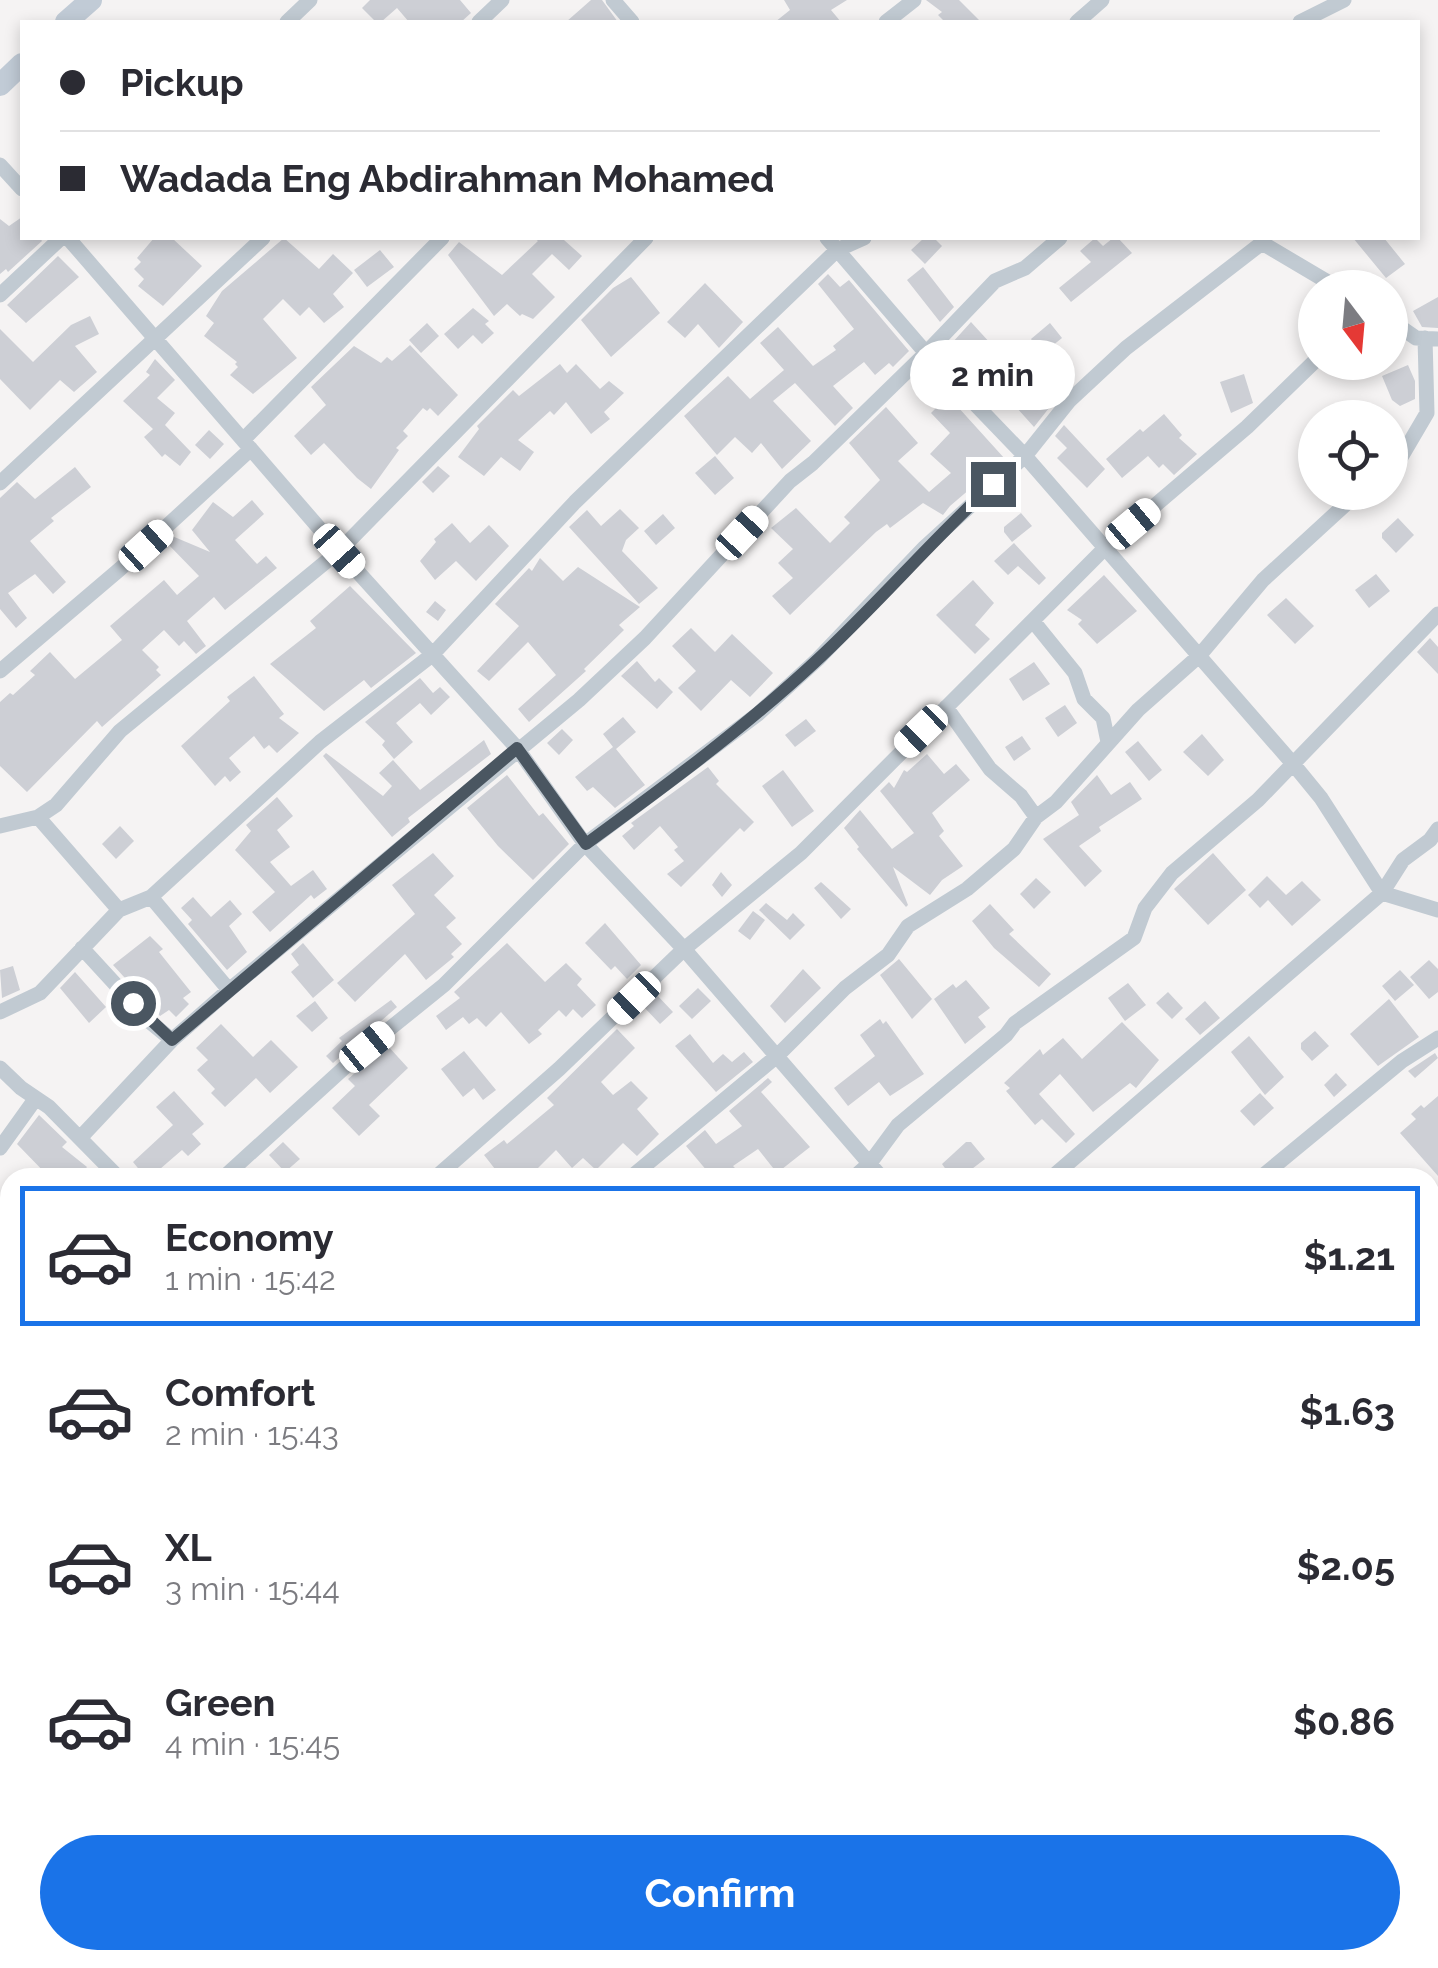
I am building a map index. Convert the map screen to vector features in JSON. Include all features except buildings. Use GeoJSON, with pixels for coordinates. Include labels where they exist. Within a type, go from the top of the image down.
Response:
{"type":"FeatureCollection","features":[{"type":"Feature","properties":{"kind":"main road"},"geometry":{"type":"LineString","coordinates":[[68,20],[90,0]]}},
{"type":"Feature","properties":{"kind":"main road"},"geometry":{"type":"LineString","coordinates":[[0,84],[20,66]]}},
{"type":"Feature","properties":{"kind":"street"},"geometry":{"type":"LineString","coordinates":[[289,20],[310,0]]}},
{"type":"Feature","properties":{"kind":"street"},"geometry":{"type":"LineString","coordinates":[[481,20],[502,0]]}},
{"type":"Feature","properties":{"kind":"street"},"geometry":{"type":"LineString","coordinates":[[613,0],[630,20]]}},
{"type":"Feature","properties":{"kind":"street"},"geometry":{"type":"LineString","coordinates":[[889,20],[914,0]]}},
{"type":"Feature","properties":{"kind":"street"},"geometry":{"type":"LineString","coordinates":[[1080,20],[1102,0]]}},
{"type":"Feature","properties":{"kind":"street"},"geometry":{"type":"LineString","coordinates":[[1304,20],[1344,0]]}},
{"type":"Feature","properties":{"kind":"street"},"geometry":{"type":"LineString","coordinates":[[0,165],[20,187]]}},
{"type":"Feature","properties":{"kind":"street"},"geometry":{"type":"LineString","coordinates":[[0,295],[63,240]]}},
{"type":"Feature","properties":{"kind":"street"},"geometry":{"type":"LineString","coordinates":[[67,240],[517,748],[586,844],[874,1168]]}},
{"type":"Feature","properties":{"kind":"street"},"geometry":{"type":"LineString","coordinates":[[0,483],[261,240]]}},
{"type":"Feature","properties":{"kind":"street"},"geometry":{"type":"LineString","coordinates":[[0,671],[120,570],[247,445],[440,240]]}},
{"type":"Feature","properties":{"kind":"street"},"geometry":{"type":"LineString","coordinates":[[0,808],[7,824],[38,818],[56,804],[120,731],[339,551],[644,240]]}},
{"type":"Feature","properties":{"kind":"street"},"geometry":{"type":"LineString","coordinates":[[80,1138],[172,1040],[228,990],[375,871],[517,748],[580,700],[644,638],[790,481],[813,463],[995,282],[1025,268],[1058,240]]}},
{"type":"Feature","properties":{"kind":"street"},"geometry":{"type":"LineString","coordinates":[[234,1168],[367,1047],[444,985],[586,844],[758,714],[818,660],[926,548],[1025,456],[1069,400],[1112,361],[1262,243],[1308,270]]}},
{"type":"Feature","properties":{"kind":"street"},"geometry":{"type":"LineString","coordinates":[[0,1012],[40,994],[119,910],[151,897],[320,742],[432,655],[575,502],[832,244],[926,353],[1025,456],[1294,765],[1321,798],[1382,892],[1438,910]]}},
{"type":"Feature","properties":{"kind":"street"},"geometry":{"type":"LineString","coordinates":[[1408,332],[1416,338],[1432,339],[1427,413],[1408,445]]}},
{"type":"Feature","properties":{"kind":"street"},"geometry":{"type":"LineString","coordinates":[[446,1168],[559,1070],[684,950],[801,853],[1105,548],[1247,427],[1298,378]]}},
{"type":"Feature","properties":{"kind":"street"},"geometry":{"type":"LineString","coordinates":[[642,1168],[777,1056],[845,988],[888,955],[908,926],[967,889],[1014,849],[1036,817],[1074,784],[1108,742],[1198,656],[1263,580],[1339,510]]}},
{"type":"Feature","properties":{"kind":"street"},"geometry":{"type":"LineString","coordinates":[[864,1168],[898,1125],[1015,1023],[1134,938],[1146,908],[1172,873],[1294,765],[1438,614]]}},
{"type":"Feature","properties":{"kind":"street"},"geometry":{"type":"LineString","coordinates":[[1033,621],[1075,672],[1084,699],[1102,718],[1108,742]]}},
{"type":"Feature","properties":{"kind":"street"},"geometry":{"type":"LineString","coordinates":[[946,707],[990,769],[1021,796],[1036,817]]}},
{"type":"Feature","properties":{"kind":"street"},"geometry":{"type":"LineString","coordinates":[[38,818],[119,910]]}},
{"type":"Feature","properties":{"kind":"street"},"geometry":{"type":"LineString","coordinates":[[1063,1168],[1382,892],[1403,860],[1430,840],[1438,828]]}},
{"type":"Feature","properties":{"kind":"street"},"geometry":{"type":"LineString","coordinates":[[151,897],[228,990]]}},
{"type":"Feature","properties":{"kind":"street"},"geometry":{"type":"LineString","coordinates":[[82,948],[150,1022],[172,1040]]}},
{"type":"Feature","properties":{"kind":"street"},"geometry":{"type":"LineString","coordinates":[[1272,1168],[1390,1071],[1438,1038]]}},
{"type":"Feature","properties":{"kind":"street"},"geometry":{"type":"LineString","coordinates":[[0,1068],[109,1168]]}},
{"type":"Feature","properties":{"kind":"street"},"geometry":{"type":"LineString","coordinates":[[0,1148],[36,1098]]}},
{"type":"Feature","properties":{"kind":"route"},"geometry":{"type":"LineString","coordinates":[[133,1003],[172,1040],[517,748],[586,844],[758,714],[818,660],[993,484]]}}]}
